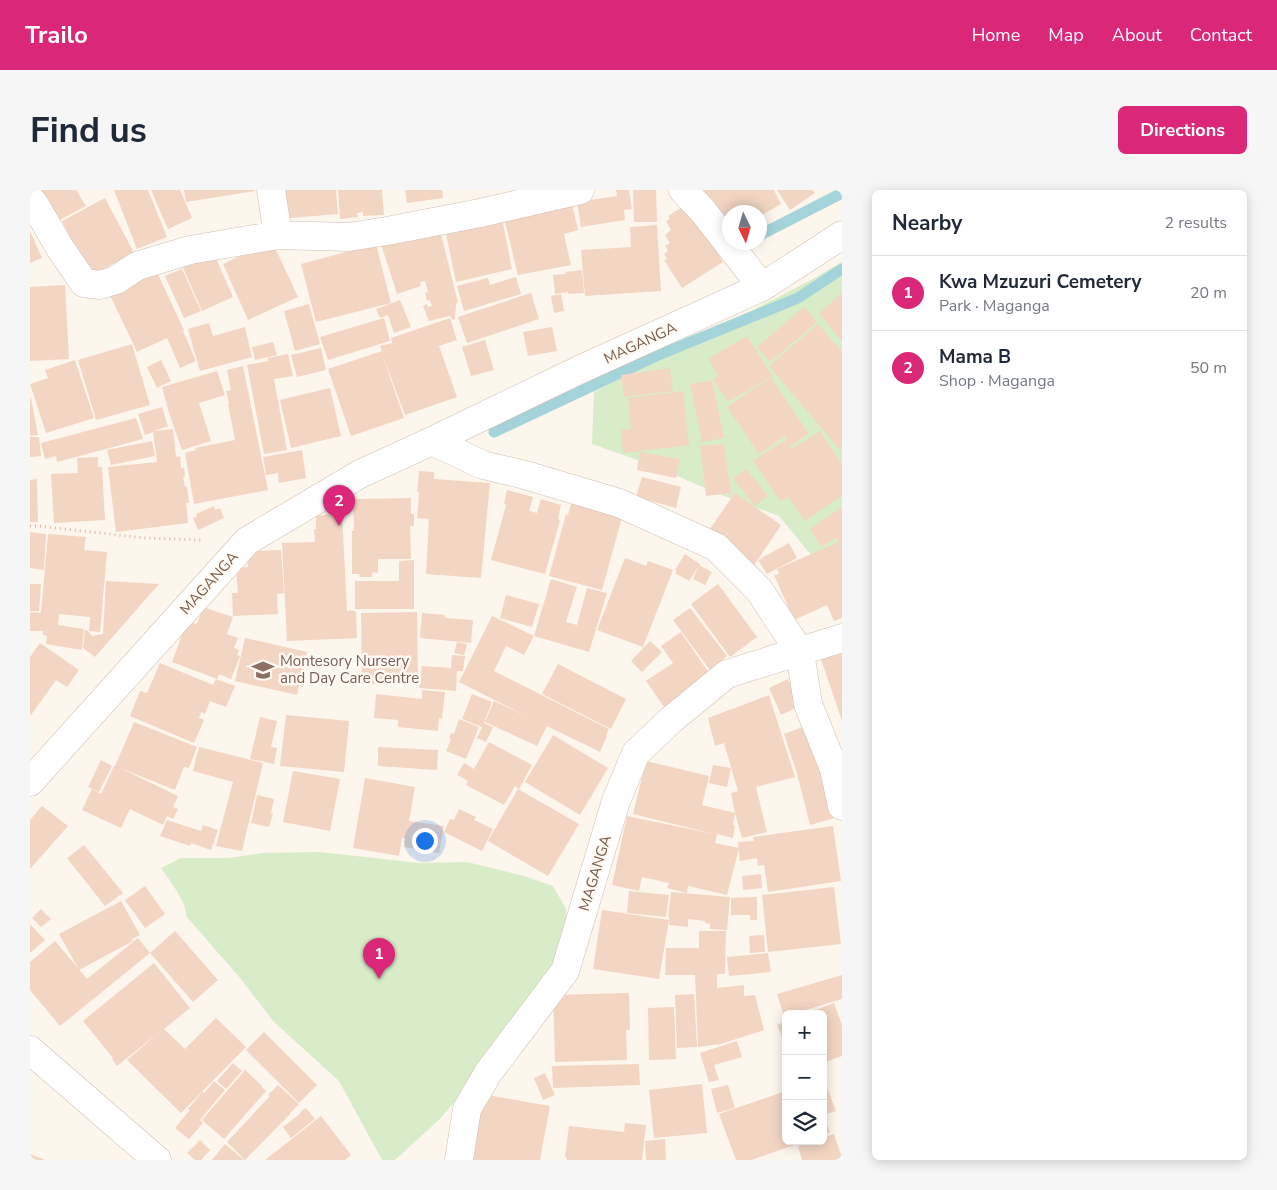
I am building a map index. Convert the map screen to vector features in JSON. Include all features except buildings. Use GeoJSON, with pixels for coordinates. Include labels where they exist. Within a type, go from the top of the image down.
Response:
{"type":"FeatureCollection","features":[{"type":"Feature","properties":{"kind":"street"},"geometry":{"type":"LineString","coordinates":[[271,190],[278,235]]}},
{"type":"Feature","properties":{"kind":"street"},"geometry":{"type":"LineString","coordinates":[[30,199],[36,205],[60,248],[84,283],[100,285],[116,280],[137,266],[190,250],[278,235],[349,237],[480,213],[580,190]]}},
{"type":"Feature","properties":{"kind":"street"},"geometry":{"type":"LineString","coordinates":[[683,190],[703,211],[762,287]]}},
{"type":"Feature","properties":{"kind":"street","name":"MAGANGA"},"geometry":{"type":"LineString","coordinates":[[35,766],[248,541],[360,474],[579,370],[762,287],[842,235]]}},
{"type":"Feature","properties":{"kind":"street"},"geometry":{"type":"LineString","coordinates":[[432,441],[483,465],[525,475],[619,504],[716,547],[759,590],[800,652],[808,704],[834,769],[842,806]]}},
{"type":"Feature","properties":{"kind":"street","name":"MAGANGA"},"geometry":{"type":"LineString","coordinates":[[460,1160],[467,1109],[488,1074],[565,972],[616,801],[636,753],[672,719],[727,674],[842,638]]}},
{"type":"Feature","properties":{"kind":"street"},"geometry":{"type":"LineString","coordinates":[[30,1050],[157,1160]]}},
{"type":"Feature","properties":{"kind":"path"},"geometry":{"type":"LineString","coordinates":[[30,526],[144,538],[248,541]]}},
{"type":"Feature","properties":{"kind":"green space"},"geometry":{"type":"Polygon","coordinates":[[[842,262],[842,589],[834,583],[779,516],[716,493],[657,467],[592,444],[594,392],[809,281],[842,262]]]}},
{"type":"Feature","properties":{"kind":"green space"},"geometry":{"type":"Polygon","coordinates":[[[319,852],[419,863],[467,862],[524,876],[553,886],[566,909],[566,942],[558,977],[441,1118],[395,1160],[382,1160],[339,1081],[274,1022],[240,978],[186,916],[186,910],[181,898],[161,868],[181,858],[228,858],[263,853],[319,852]]]}},
{"type":"Feature","properties":{"kind":"waterway"},"geometry":{"type":"LineString","coordinates":[[767,231],[842,193]]}},
{"type":"Feature","properties":{"kind":"waterway"},"geometry":{"type":"LineString","coordinates":[[494,432],[656,356],[798,298],[842,269]]}},
{"type":"Feature","properties":{"kind":"place","name":"Mama B"},"geometry":{"type":"Point","coordinates":[339,526]}},
{"type":"Feature","properties":{"kind":"place","name":"Montesory Nursery and Day Care Centre"},"geometry":{"type":"Point","coordinates":[263,670]}},
{"type":"Feature","properties":{"kind":"place","name":"Kwa Mzuzuri Cemetery"},"geometry":{"type":"Point","coordinates":[379,979]}}]}
